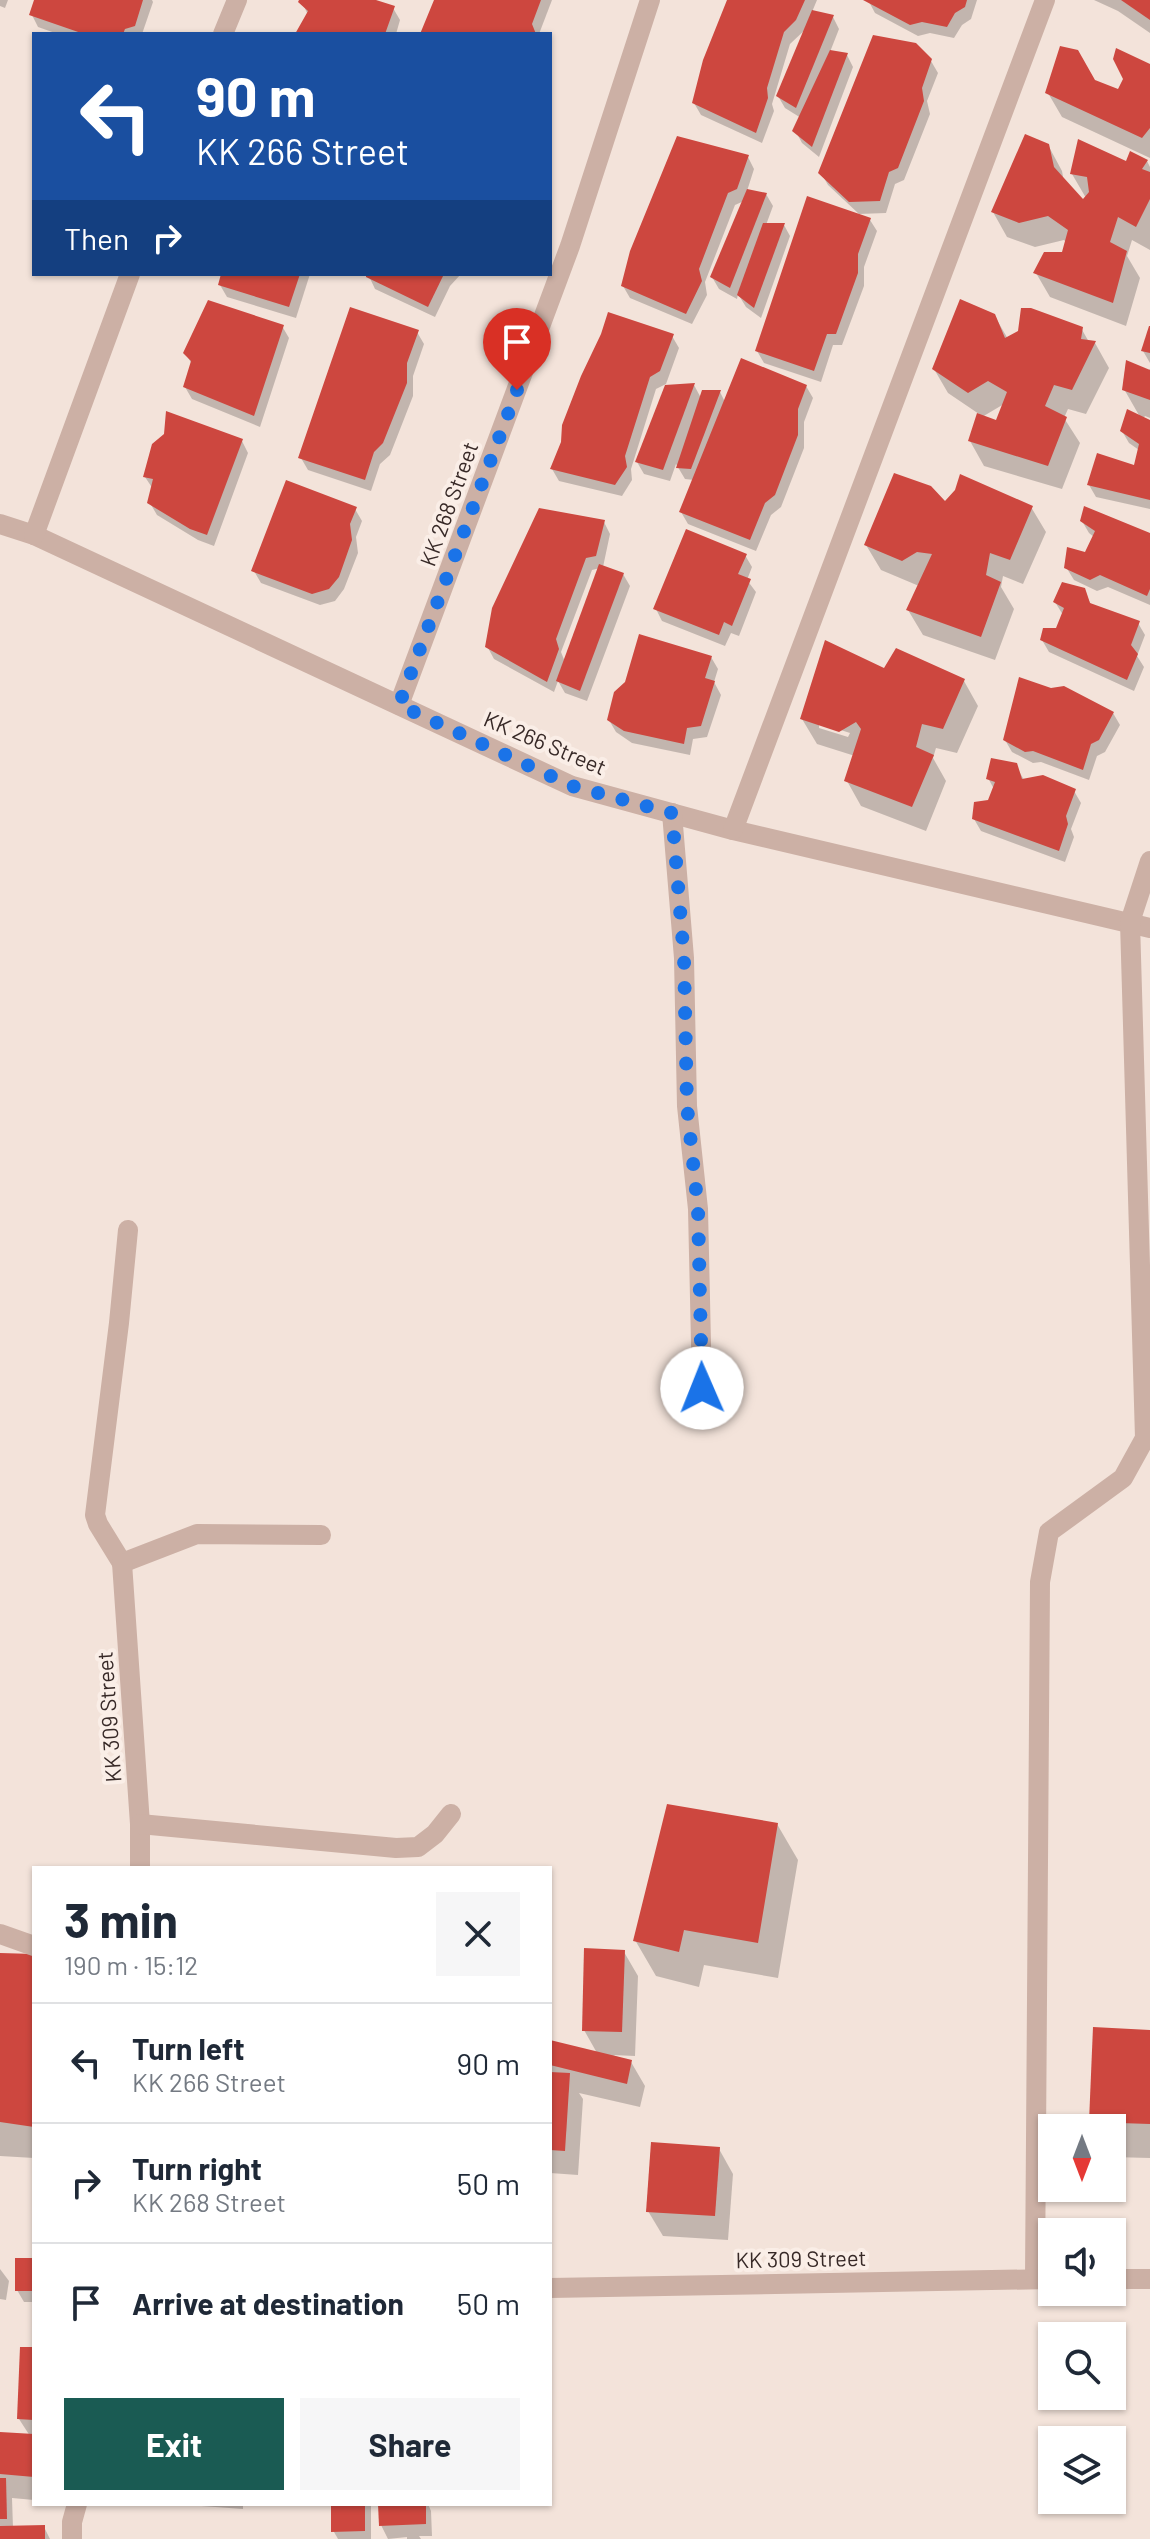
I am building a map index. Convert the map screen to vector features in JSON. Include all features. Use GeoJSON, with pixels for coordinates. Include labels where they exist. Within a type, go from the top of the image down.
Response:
{"type":"FeatureCollection","features":[{"type":"Feature","properties":{"kind":"street"},"geometry":{"type":"LineString","coordinates":[[224,32],[237,0]]}},
{"type":"Feature","properties":{"kind":"street","name":"KK 268 Street"},"geometry":{"type":"LineString","coordinates":[[399,705],[570,246],[650,0]]}},
{"type":"Feature","properties":{"kind":"street"},"geometry":{"type":"LineString","coordinates":[[733,830],[1045,0]]}},
{"type":"Feature","properties":{"kind":"street"},"geometry":{"type":"LineString","coordinates":[[34,535],[129,276]]}},
{"type":"Feature","properties":{"kind":"street","name":"KK 266 Street"},"geometry":{"type":"LineString","coordinates":[[0,524],[34,535],[572,786],[733,830],[1150,928]]}},
{"type":"Feature","properties":{"kind":"street"},"geometry":{"type":"LineString","coordinates":[[672,813],[684,958],[687,1106],[698,1209],[702,1388]]}},
{"type":"Feature","properties":{"kind":"street"},"geometry":{"type":"LineString","coordinates":[[1043,2218],[1040,1582],[1049,1532],[1123,1478],[1145,1438],[1130,922],[1150,861]]}},
{"type":"Feature","properties":{"kind":"street"},"geometry":{"type":"LineString","coordinates":[[128,1230],[95,1515],[122,1563],[197,1534],[321,1535]]}},
{"type":"Feature","properties":{"kind":"street","name":"KK 309 Street"},"geometry":{"type":"LineString","coordinates":[[122,1563],[140,1824],[140,1866]]}},
{"type":"Feature","properties":{"kind":"street"},"geometry":{"type":"LineString","coordinates":[[140,1824],[396,1848],[418,1847],[435,1834],[451,1814]]}},
{"type":"Feature","properties":{"kind":"street"},"geometry":{"type":"LineString","coordinates":[[0,1934],[32,1945]]}},
{"type":"Feature","properties":{"kind":"street","name":"KK 309 Street"},"geometry":{"type":"LineString","coordinates":[[552,2288],[1038,2279]]}},
{"type":"Feature","properties":{"kind":"street"},"geometry":{"type":"LineString","coordinates":[[1126,2279],[1150,2279]]}},
{"type":"Feature","properties":{"kind":"street"},"geometry":{"type":"LineString","coordinates":[[72,2539],[76,2506]]}},
{"type":"Feature","properties":{"kind":"building"},"geometry":{"type":"Polygon","coordinates":[[[34,0],[143,0],[135,26],[124,32],[78,32],[29,15],[34,0]]]}},
{"type":"Feature","properties":{"kind":"building"},"geometry":{"type":"Polygon","coordinates":[[[376,0],[395,6],[386,32],[296,32],[308,11],[298,2],[376,0]]]}},
{"type":"Feature","properties":{"kind":"building"},"geometry":{"type":"Polygon","coordinates":[[[434,0],[541,0],[532,24],[535,32],[421,32],[434,0]]]}},
{"type":"Feature","properties":{"kind":"building"},"geometry":{"type":"Polygon","coordinates":[[[727,0],[805,0],[796,20],[784,32],[756,133],[692,103],[703,60],[727,0]]]}},
{"type":"Feature","properties":{"kind":"building"},"geometry":{"type":"Polygon","coordinates":[[[863,0],[967,0],[965,7],[955,13],[947,27],[922,22],[910,25],[863,0]]]}},
{"type":"Feature","properties":{"kind":"building"},"geometry":{"type":"Polygon","coordinates":[[[1121,0],[1150,0],[1150,20],[1121,0]]]}},
{"type":"Feature","properties":{"kind":"building"},"geometry":{"type":"Polygon","coordinates":[[[812,10],[834,15],[796,108],[776,96],[812,10]]]}},
{"type":"Feature","properties":{"kind":"building"},"geometry":{"type":"Polygon","coordinates":[[[873,35],[916,43],[932,59],[922,88],[924,101],[898,168],[889,172],[880,201],[849,202],[818,173],[873,35]]]}},
{"type":"Feature","properties":{"kind":"building"},"geometry":{"type":"Polygon","coordinates":[[[1060,46],[1078,50],[1095,80],[1118,89],[1123,79],[1113,59],[1116,48],[1150,64],[1150,128],[1142,138],[1045,93],[1060,46]]]}},
{"type":"Feature","properties":{"kind":"building"},"geometry":{"type":"Polygon","coordinates":[[[830,50],[848,53],[812,147],[792,131],[830,50]]]}},
{"type":"Feature","properties":{"kind":"building"},"geometry":{"type":"Polygon","coordinates":[[[1025,134],[1049,144],[1054,167],[1083,199],[1089,192],[1087,177],[1070,174],[1078,139],[1126,161],[1130,151],[1148,160],[1142,169],[1150,172],[1150,199],[1136,227],[1118,217],[1110,242],[1127,251],[1113,303],[1033,273],[1044,252],[1062,252],[1068,230],[1048,216],[1019,223],[991,212],[1025,134]]]}},
{"type":"Feature","properties":{"kind":"building"},"geometry":{"type":"Polygon","coordinates":[[[677,136],[749,155],[737,189],[728,193],[699,269],[702,281],[686,314],[621,286],[630,251],[677,136]]]}},
{"type":"Feature","properties":{"kind":"building"},"geometry":{"type":"Polygon","coordinates":[[[747,189],[767,193],[730,288],[710,277],[747,189]]]}},
{"type":"Feature","properties":{"kind":"building"},"geometry":{"type":"Polygon","coordinates":[[[807,196],[871,218],[858,254],[858,273],[836,334],[827,334],[814,371],[755,351],[807,196]]]}},
{"type":"Feature","properties":{"kind":"building"},"geometry":{"type":"Polygon","coordinates":[[[763,223],[785,223],[754,308],[737,295],[763,223]]]}},
{"type":"Feature","properties":{"kind":"building"},"geometry":{"type":"Polygon","coordinates":[[[220,276],[299,276],[289,307],[218,285],[220,276]]]}},
{"type":"Feature","properties":{"kind":"building"},"geometry":{"type":"Polygon","coordinates":[[[366,276],[443,276],[428,307],[366,276]]]}},
{"type":"Feature","properties":{"kind":"building"},"geometry":{"type":"Polygon","coordinates":[[[960,299],[995,314],[1005,338],[1018,331],[1021,308],[1031,308],[1083,327],[1081,339],[1096,341],[1072,390],[1054,385],[1045,406],[1067,417],[1048,466],[968,441],[977,413],[996,420],[1007,392],[988,381],[968,393],[932,369],[960,299]]]}},
{"type":"Feature","properties":{"kind":"building"},"geometry":{"type":"Polygon","coordinates":[[[208,300],[284,325],[254,416],[183,387],[191,361],[183,353],[208,300]]]}},
{"type":"Feature","properties":{"kind":"building"},"geometry":{"type":"Polygon","coordinates":[[[350,307],[419,330],[407,363],[407,383],[383,443],[374,452],[365,480],[298,458],[350,307]]]}},
{"type":"Feature","properties":{"kind":"building"},"geometry":{"type":"Polygon","coordinates":[[[608,312],[674,334],[660,371],[650,377],[625,456],[627,467],[615,485],[550,469],[561,442],[562,425],[608,312]]]}},
{"type":"Feature","properties":{"kind":"building"},"geometry":{"type":"Polygon","coordinates":[[[1150,326],[1150,353],[1141,351],[1150,326]]]}},
{"type":"Feature","properties":{"kind":"building"},"geometry":{"type":"Polygon","coordinates":[[[741,358],[807,385],[798,409],[798,435],[775,495],[765,503],[750,540],[679,512],[741,358]]]}},
{"type":"Feature","properties":{"kind":"building"},"geometry":{"type":"Polygon","coordinates":[[[1126,360],[1150,370],[1150,400],[1122,390],[1126,360]]]}},
{"type":"Feature","properties":{"kind":"building"},"geometry":{"type":"Polygon","coordinates":[[[695,383],[663,470],[635,462],[665,385],[695,383]]]}},
{"type":"Feature","properties":{"kind":"building"},"geometry":{"type":"Polygon","coordinates":[[[702,390],[721,390],[691,469],[676,468],[702,390]]]}},
{"type":"Feature","properties":{"kind":"building"},"geometry":{"type":"Polygon","coordinates":[[[1127,409],[1150,420],[1150,500],[1087,485],[1097,453],[1134,465],[1139,444],[1120,431],[1127,409]]]}},
{"type":"Feature","properties":{"kind":"building"},"geometry":{"type":"Polygon","coordinates":[[[166,411],[243,439],[207,535],[190,529],[147,503],[153,479],[143,477],[152,444],[164,434],[166,411]]]}},
{"type":"Feature","properties":{"kind":"building"},"geometry":{"type":"Polygon","coordinates":[[[894,473],[931,486],[945,501],[955,490],[960,474],[1033,506],[1010,560],[990,553],[986,575],[1001,582],[981,637],[906,610],[932,554],[917,552],[902,561],[864,545],[894,473]]]}},
{"type":"Feature","properties":{"kind":"building"},"geometry":{"type":"Polygon","coordinates":[[[286,480],[357,507],[350,524],[352,540],[339,577],[329,589],[312,594],[251,571],[286,480]]]}},
{"type":"Feature","properties":{"kind":"building"},"geometry":{"type":"Polygon","coordinates":[[[1084,506],[1150,533],[1150,589],[1147,596],[1100,575],[1090,580],[1064,568],[1067,547],[1085,552],[1095,531],[1080,521],[1084,506]]]}},
{"type":"Feature","properties":{"kind":"building"},"geometry":{"type":"Polygon","coordinates":[[[539,508],[605,520],[596,556],[586,558],[556,639],[559,649],[547,682],[485,647],[492,608],[539,508]]]}},
{"type":"Feature","properties":{"kind":"building"},"geometry":{"type":"Polygon","coordinates":[[[686,529],[747,554],[738,574],[751,579],[732,626],[724,622],[719,635],[653,609],[686,529]]]}},
{"type":"Feature","properties":{"kind":"building"},"geometry":{"type":"Polygon","coordinates":[[[599,564],[624,573],[580,691],[556,681],[599,564]]]}},
{"type":"Feature","properties":{"kind":"building"},"geometry":{"type":"Polygon","coordinates":[[[1062,582],[1085,588],[1090,603],[1140,621],[1131,645],[1138,654],[1127,680],[1040,640],[1043,628],[1056,628],[1064,608],[1053,602],[1062,582]]]}},
{"type":"Feature","properties":{"kind":"building"},"geometry":{"type":"Polygon","coordinates":[[[639,634],[712,656],[705,678],[715,681],[701,726],[687,728],[684,744],[624,731],[607,720],[614,692],[625,682],[639,634]]]}},
{"type":"Feature","properties":{"kind":"building"},"geometry":{"type":"Polygon","coordinates":[[[825,640],[884,668],[896,648],[965,679],[943,729],[922,724],[916,747],[934,755],[912,807],[844,781],[861,729],[856,722],[839,732],[800,719],[825,640]]]}},
{"type":"Feature","properties":{"kind":"building"},"geometry":{"type":"Polygon","coordinates":[[[1019,677],[1051,688],[1064,686],[1114,712],[1099,740],[1091,744],[1083,770],[1033,751],[1025,752],[1003,740],[1019,677]]]}},
{"type":"Feature","properties":{"kind":"building"},"geometry":{"type":"Polygon","coordinates":[[[991,758],[1017,763],[1022,779],[1043,775],[1076,789],[1066,816],[1068,824],[1059,851],[972,819],[974,802],[988,800],[995,782],[986,779],[991,758]]]}},
{"type":"Feature","properties":{"kind":"building"},"geometry":{"type":"Polygon","coordinates":[[[667,1804],[778,1823],[758,1943],[684,1930],[679,1952],[633,1941],[667,1804]]]}},
{"type":"Feature","properties":{"kind":"building"},"geometry":{"type":"Polygon","coordinates":[[[584,1948],[625,1950],[622,2032],[582,2031],[584,1948]]]}},
{"type":"Feature","properties":{"kind":"building"},"geometry":{"type":"Polygon","coordinates":[[[0,1953],[32,1954],[32,2127],[0,2122],[0,1953]]]}},
{"type":"Feature","properties":{"kind":"building"},"geometry":{"type":"Polygon","coordinates":[[[1093,2027],[1150,2030],[1150,2124],[1126,2123],[1126,2114],[1089,2114],[1093,2027]]]}},
{"type":"Feature","properties":{"kind":"building"},"geometry":{"type":"Polygon","coordinates":[[[552,2040],[632,2060],[627,2084],[552,2065],[552,2040]]]}},
{"type":"Feature","properties":{"kind":"building"},"geometry":{"type":"Polygon","coordinates":[[[552,2072],[570,2073],[565,2151],[552,2150],[552,2072]]]}},
{"type":"Feature","properties":{"kind":"building"},"geometry":{"type":"Polygon","coordinates":[[[651,2142],[720,2147],[715,2216],[646,2212],[651,2142]]]}},
{"type":"Feature","properties":{"kind":"building"},"geometry":{"type":"Polygon","coordinates":[[[15,2258],[32,2258],[32,2291],[15,2291],[15,2258]]]}},
{"type":"Feature","properties":{"kind":"building"},"geometry":{"type":"Polygon","coordinates":[[[20,2347],[32,2347],[32,2420],[17,2419],[20,2347]]]}},
{"type":"Feature","properties":{"kind":"building"},"geometry":{"type":"Polygon","coordinates":[[[0,2432],[32,2434],[32,2477],[0,2474],[0,2432]]]}},
{"type":"Feature","properties":{"kind":"building"},"geometry":{"type":"Polygon","coordinates":[[[0,2478],[6,2478],[7,2519],[0,2519],[0,2478]]]}},
{"type":"Feature","properties":{"kind":"building"},"geometry":{"type":"Polygon","coordinates":[[[331,2506],[365,2506],[365,2531],[331,2532],[331,2506]]]}},
{"type":"Feature","properties":{"kind":"building"},"geometry":{"type":"Polygon","coordinates":[[[378,2506],[426,2506],[426,2524],[379,2526],[378,2506]]]}},
{"type":"Feature","properties":{"kind":"building"},"geometry":{"type":"Polygon","coordinates":[[[45,2525],[45,2539],[0,2539],[0,2526],[45,2525]]]}},
{"type":"Feature","properties":{"kind":"route"},"geometry":{"type":"LineString","coordinates":[[517,390],[399,705],[572,786],[672,813],[684,958],[687,1106],[698,1209],[702,1388]]}}]}
